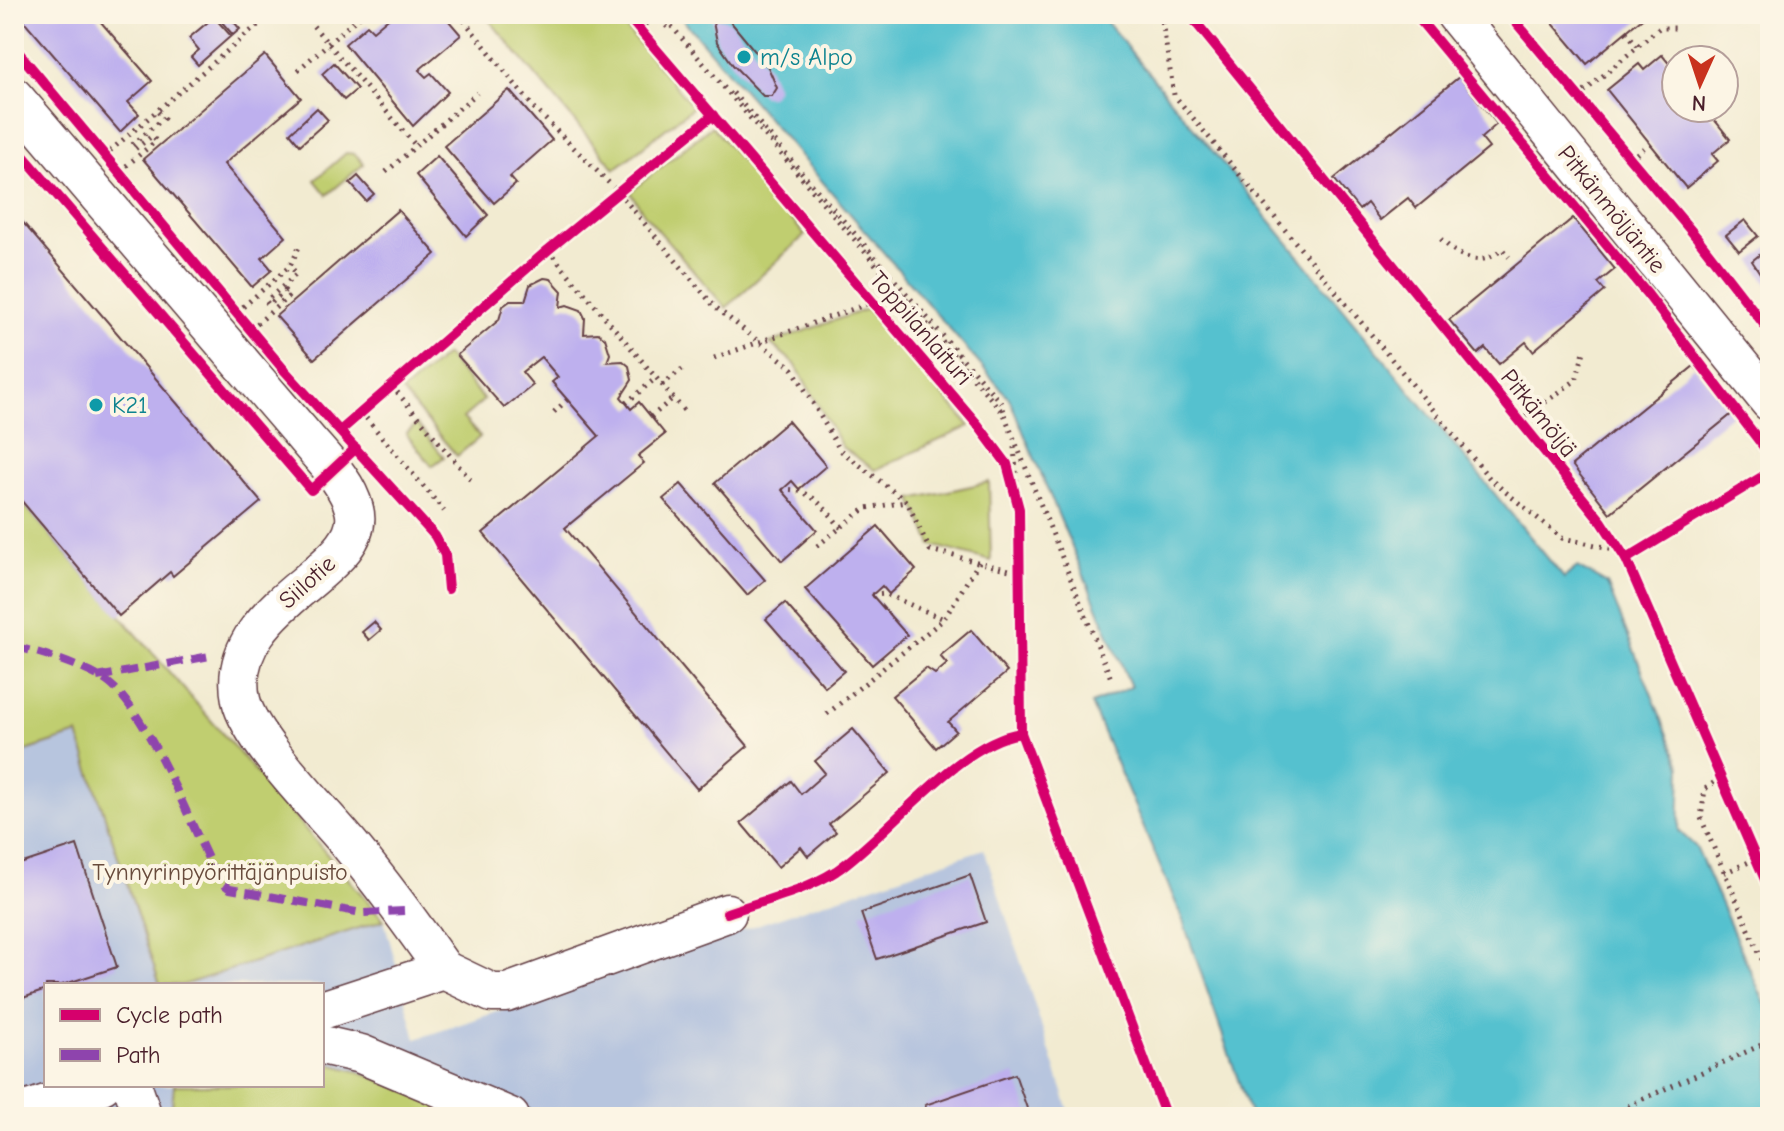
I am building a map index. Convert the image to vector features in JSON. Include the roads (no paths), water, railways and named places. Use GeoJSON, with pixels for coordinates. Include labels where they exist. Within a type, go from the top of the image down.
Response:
{"type":"FeatureCollection","features":[{"type":"Feature","properties":{"kind":"street","name":"Pitkänmöljäntie"},"geometry":{"type":"LineString","coordinates":[[1460,16],[1770,402]]}},
{"type":"Feature","properties":{"kind":"street","name":"Siilotie"},"geometry":{"type":"LineString","coordinates":[[14,97],[303,435],[346,491],[355,511],[354,528],[341,551],[258,627],[245,645],[239,684],[242,704],[268,748],[404,911],[444,970]]}},
{"type":"Feature","properties":{"kind":"street"},"geometry":{"type":"LineString","coordinates":[[324,1009],[444,970],[492,993],[507,993],[727,913]]}},
{"type":"Feature","properties":{"kind":"street"},"geometry":{"type":"LineString","coordinates":[[324,1045],[361,1054],[510,1117]]}},
{"type":"Feature","properties":{"kind":"street"},"geometry":{"type":"LineString","coordinates":[[133,1087],[143,1117]]}},
{"type":"Feature","properties":{"kind":"street"},"geometry":{"type":"LineString","coordinates":[[14,1115],[98,1097]]}},
{"type":"Feature","properties":{"kind":"water"},"geometry":{"type":"Polygon","coordinates":[[[678,14],[1100,14],[1564,578],[1577,567],[1607,584],[1681,767],[1679,831],[1696,847],[1770,1015],[1770,1117],[1251,1117],[1181,915],[1091,704],[1131,687],[1009,398],[678,14]]]}},
{"type":"Feature","properties":{"kind":"place","name":"m/s Alpo"},"geometry":{"type":"Point","coordinates":[744,57]}},
{"type":"Feature","properties":{"kind":"place","name":"K21"},"geometry":{"type":"Point","coordinates":[96,405]}},
{"type":"Feature","properties":{"kind":"park label","name":"Tynnyrinpyörittäjänpuisto"},"geometry":{"type":"Point","coordinates":[220,872]}}]}
